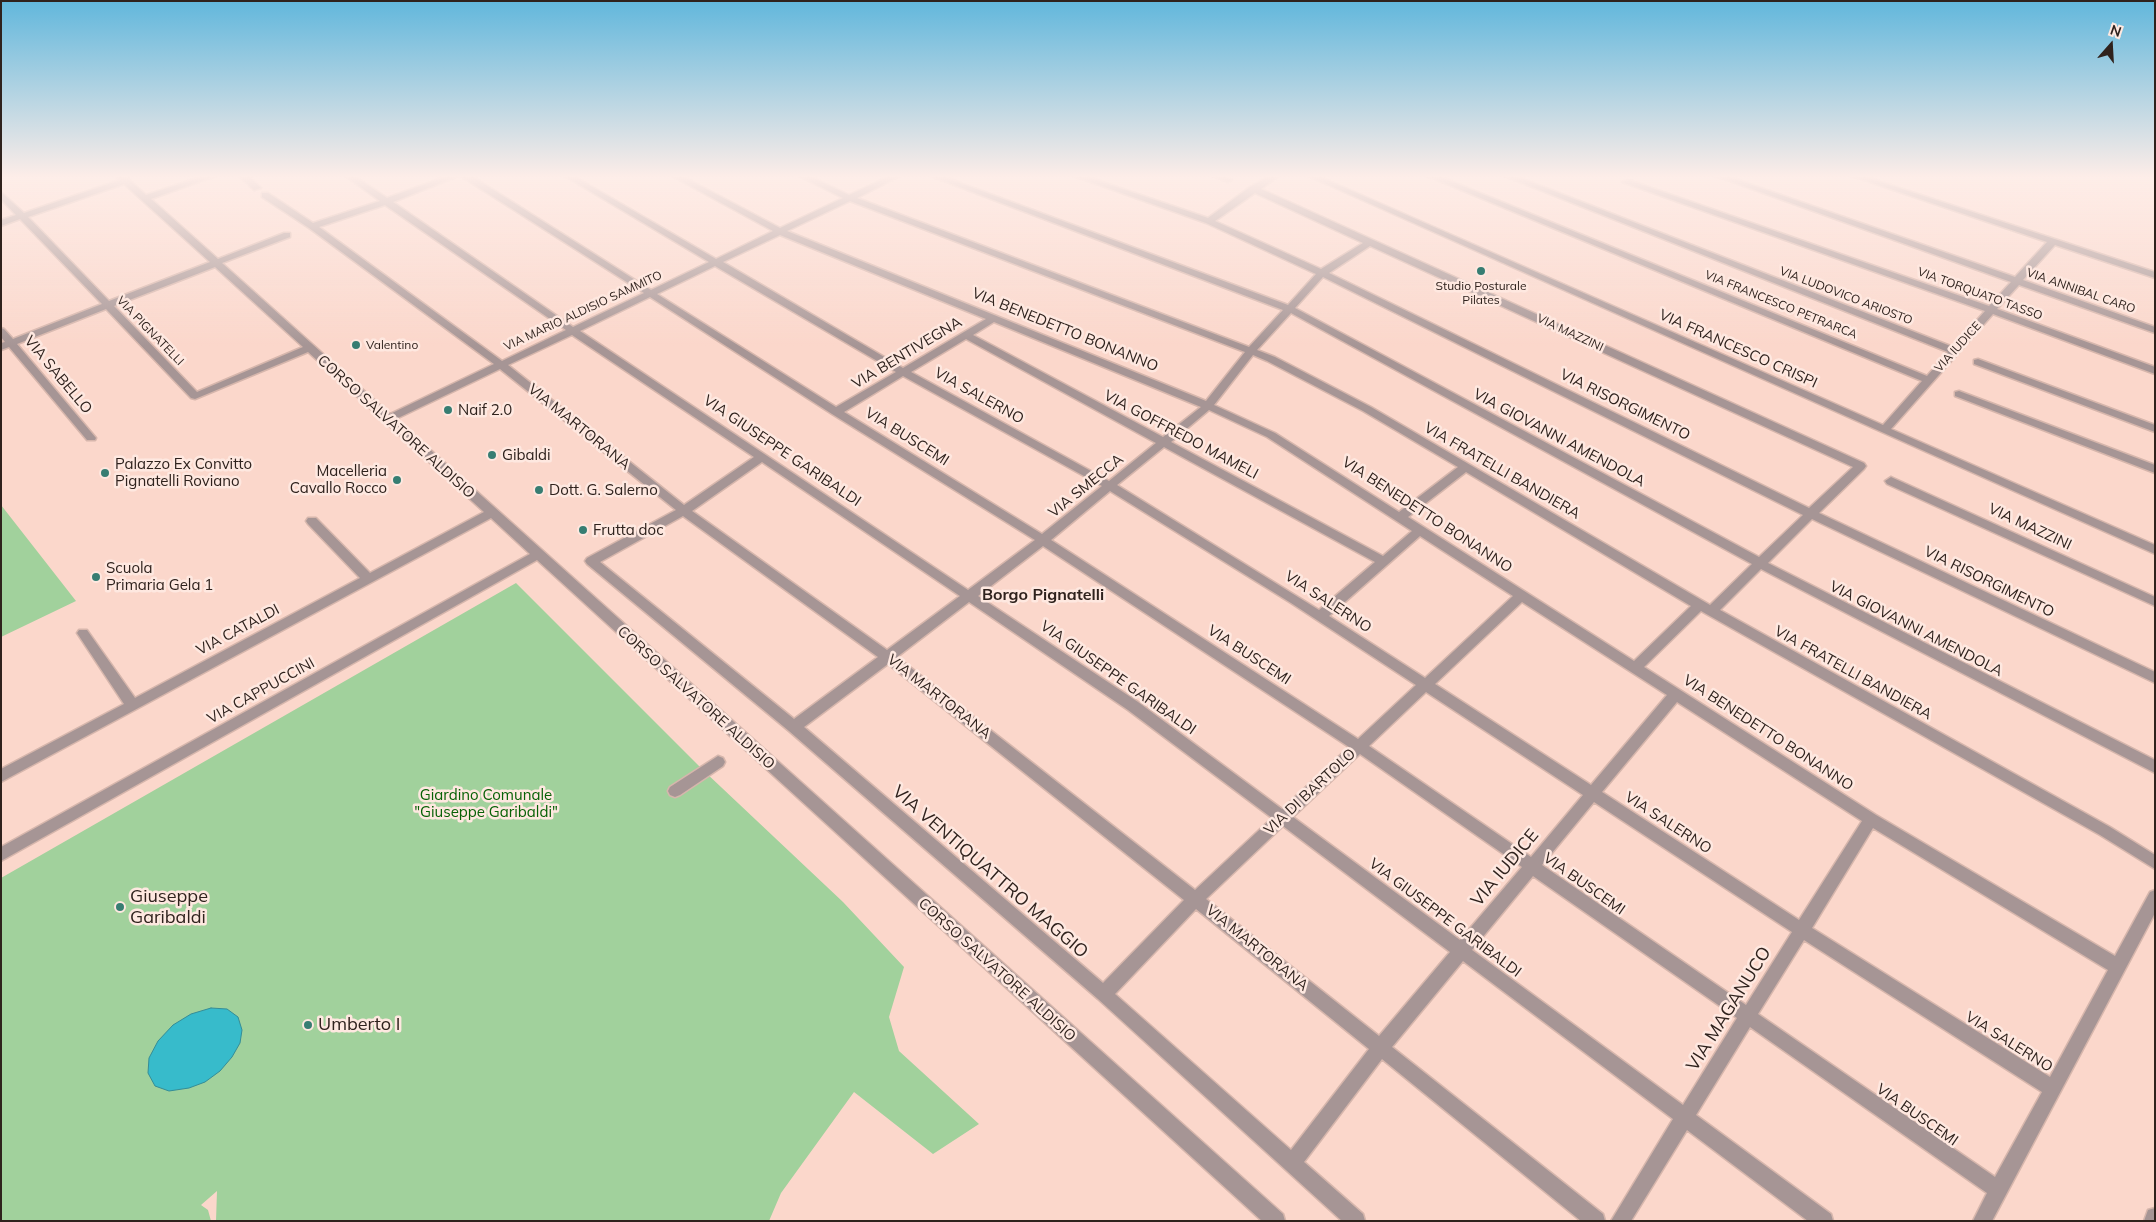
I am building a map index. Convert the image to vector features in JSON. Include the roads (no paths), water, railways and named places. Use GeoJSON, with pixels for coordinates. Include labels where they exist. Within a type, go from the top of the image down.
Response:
{"type":"FeatureCollection","features":[{"type":"Feature","properties":{"kind":"street","name":"VIA PIGNATELLI"},"geometry":{"type":"LineString","coordinates":[[37,232],[195,396],[309,348]]}},
{"type":"Feature","properties":{"kind":"street","name":"CORSO SALVATORE ALDISIO"},"geometry":{"type":"LineString","coordinates":[[182,232],[1276,1221]]}},
{"type":"Feature","properties":{"kind":"street","name":"VIA MARTORANA"},"geometry":{"type":"LineString","coordinates":[[320,232],[500,364],[684,511],[888,657],[1195,899],[1596,1221]]}},
{"type":"Feature","properties":{"kind":"street","name":"VIA GIUSEPPE GARIBALDI"},"geometry":{"type":"LineString","coordinates":[[432,232],[572,330],[1133,706],[1824,1221]]}},
{"type":"Feature","properties":{"kind":"street","name":"VIA BUSCEMI"},"geometry":{"type":"LineString","coordinates":[[554,232],[836,412],[1043,540],[1359,746],[1998,1190]]}},
{"type":"Feature","properties":{"kind":"street","name":"VIA SALERNO"},"geometry":{"type":"LineString","coordinates":[[663,232],[903,372],[1110,486],[1320,616],[1802,930],[2053,1089]]}},
{"type":"Feature","properties":{"kind":"street","name":"VIA MARIO ALDISIO SAMMITO"},"geometry":{"type":"LineString","coordinates":[[388,420],[500,364],[777,232]]}},
{"type":"Feature","properties":{"kind":"street","name":"VIA BENEDETTO BONANNO"},"geometry":{"type":"LineString","coordinates":[[781,232],[1208,406],[1271,435],[1871,819],[2118,966]]}},
{"type":"Feature","properties":{"kind":"street","name":"VIA FRATELLI BANDIERA"},"geometry":{"type":"LineString","coordinates":[[938,232],[1251,351],[1367,409],[1706,608],[2105,831],[2155,863]]}},
{"type":"Feature","properties":{"kind":"street","name":"VIA GIOVANNI AMENDOLA"},"geometry":{"type":"LineString","coordinates":[[1085,232],[1288,308],[1760,563],[2155,767]]}},
{"type":"Feature","properties":{"kind":"street","name":"VIA RISORGIMENTO"},"geometry":{"type":"LineString","coordinates":[[1232,232],[1322,273],[1811,514],[2155,678]]}},
{"type":"Feature","properties":{"kind":"street","name":"VIA MAZZINI"},"geometry":{"type":"LineString","coordinates":[[1348,232],[1860,466],[1811,514]]}},
{"type":"Feature","properties":{"kind":"street","name":"VIA FRANCESCO CRISPI"},"geometry":{"type":"LineString","coordinates":[[1438,232],[2155,550]]}},
{"type":"Feature","properties":{"kind":"street","name":"VIA FRANCESCO PETRARCA"},"geometry":{"type":"LineString","coordinates":[[1568,232],[1928,380]]}},
{"type":"Feature","properties":{"kind":"street","name":"VIA LUDOVICO ARIOSTO"},"geometry":{"type":"LineString","coordinates":[[1651,232],[1954,351]]}},
{"type":"Feature","properties":{"kind":"street","name":"VIA TORQUATO TASSO"},"geometry":{"type":"LineString","coordinates":[[1777,232],[2155,372]]}},
{"type":"Feature","properties":{"kind":"street","name":"VIA ANNIBAL CARO"},"geometry":{"type":"LineString","coordinates":[[1876,232],[2155,330]]}},
{"type":"Feature","properties":{"kind":"street"},"geometry":{"type":"LineString","coordinates":[[2026,232],[2155,275]]}},
{"type":"Feature","properties":{"kind":"street"},"geometry":{"type":"LineString","coordinates":[[6,345],[287,235]]}},
{"type":"Feature","properties":{"kind":"street","name":"VIA IUDICE"},"geometry":{"type":"LineString","coordinates":[[1884,430],[2053,241]]}},
{"type":"Feature","properties":{"kind":"street","name":"VIA SMECCA"},"geometry":{"type":"LineString","coordinates":[[794,727],[1043,540],[1208,406],[1251,351],[1288,308],[1322,273],[1370,242]]}},
{"type":"Feature","properties":{"kind":"street","name":"VIA BENTIVEGNA"},"geometry":{"type":"LineString","coordinates":[[836,412],[993,319]]}},
{"type":"Feature","properties":{"kind":"street","name":"VIA SABELLO"},"geometry":{"type":"LineString","coordinates":[[1,331],[6,345],[91,438]]}},
{"type":"Feature","properties":{"kind":"street","name":"VIA GOFFREDO MAMELI"},"geometry":{"type":"LineString","coordinates":[[965,335],[1383,562]]}},
{"type":"Feature","properties":{"kind":"street"},"geometry":{"type":"LineString","coordinates":[[1978,362],[2155,430]]}},
{"type":"Feature","properties":{"kind":"street"},"geometry":{"type":"LineString","coordinates":[[1959,394],[2155,469]]}},
{"type":"Feature","properties":{"kind":"street"},"geometry":{"type":"LineString","coordinates":[[684,511],[762,457]]}},
{"type":"Feature","properties":{"kind":"street"},"geometry":{"type":"LineString","coordinates":[[1400,517],[1466,468]]}},
{"type":"Feature","properties":{"kind":"street","name":"VIA MAZZINI"},"geometry":{"type":"LineString","coordinates":[[1891,481],[2155,602]]}},
{"type":"Feature","properties":{"kind":"street","name":"VIA VENTIQUATTRO MAGGIO"},"geometry":{"type":"LineString","coordinates":[[684,511],[591,561],[794,727],[1104,994],[1356,1221]]}},
{"type":"Feature","properties":{"kind":"street","name":"VIA CATALDI"},"geometry":{"type":"LineString","coordinates":[[1,776],[491,513]]}},
{"type":"Feature","properties":{"kind":"street"},"geometry":{"type":"LineString","coordinates":[[1635,668],[1760,563],[1811,514]]}},
{"type":"Feature","properties":{"kind":"street"},"geometry":{"type":"LineString","coordinates":[[312,521],[369,579]]}},
{"type":"Feature","properties":{"kind":"street"},"geometry":{"type":"LineString","coordinates":[[1320,616],[1420,530]]}},
{"type":"Feature","properties":{"kind":"street","name":"VIA CAPPUCCINI"},"geometry":{"type":"LineString","coordinates":[[1,856],[537,554]]}},
{"type":"Feature","properties":{"kind":"street","name":"VIA DI BARTOLO"},"geometry":{"type":"LineString","coordinates":[[1104,994],[1195,899],[1522,595]]}},
{"type":"Feature","properties":{"kind":"street"},"geometry":{"type":"LineString","coordinates":[[83,633],[132,705]]}},
{"type":"Feature","properties":{"kind":"street","name":"VIA IUDICE"},"geometry":{"type":"LineString","coordinates":[[1292,1163],[1380,1048],[1676,694]]}},
{"type":"Feature","properties":{"kind":"street"},"geometry":{"type":"LineString","coordinates":[[675,791],[718,762]]}},
{"type":"Feature","properties":{"kind":"street","name":"VIA MAGANUCO"},"geometry":{"type":"LineString","coordinates":[[1620,1221],[1871,819]]}},
{"type":"Feature","properties":{"kind":"street"},"geometry":{"type":"LineString","coordinates":[[1982,1221],[2153,904]]}},
{"type":"Feature","properties":{"kind":"street"},"geometry":{"type":"LineString","coordinates":[[2153,1221],[2155,1217]]}},
{"type":"Feature","properties":{"kind":"water"},"geometry":{"type":"Polygon","coordinates":[[[211,1008],[227,1009],[238,1017],[242,1030],[240,1043],[232,1057],[220,1071],[205,1082],[189,1088],[169,1091],[155,1086],[148,1073],[149,1058],[158,1041],[173,1025],[191,1014],[211,1008]]]}},
{"type":"Feature","properties":{"kind":"place","name":"Studio Posturale Pilates"},"geometry":{"type":"Point","coordinates":[1481,271]}},
{"type":"Feature","properties":{"kind":"place","name":"Valentino"},"geometry":{"type":"Point","coordinates":[356,345]}},
{"type":"Feature","properties":{"kind":"place","name":"Naif 2.0"},"geometry":{"type":"Point","coordinates":[448,410]}},
{"type":"Feature","properties":{"kind":"place","name":"Gibaldi"},"geometry":{"type":"Point","coordinates":[492,455]}},
{"type":"Feature","properties":{"kind":"place","name":"Palazzo Ex Convitto Pignatelli Roviano"},"geometry":{"type":"Point","coordinates":[105,473]}},
{"type":"Feature","properties":{"kind":"place","name":"Macelleria Cavallo Rocco"},"geometry":{"type":"Point","coordinates":[397,480]}},
{"type":"Feature","properties":{"kind":"place","name":"Dott. G. Salerno"},"geometry":{"type":"Point","coordinates":[539,490]}},
{"type":"Feature","properties":{"kind":"place","name":"Frutta doc"},"geometry":{"type":"Point","coordinates":[583,530]}},
{"type":"Feature","properties":{"kind":"place","name":"Scuola Primaria Gela 1"},"geometry":{"type":"Point","coordinates":[96,577]}},
{"type":"Feature","properties":{"kind":"place","name":"Giuseppe Garibaldi"},"geometry":{"type":"Point","coordinates":[120,907]}},
{"type":"Feature","properties":{"kind":"place","name":"Umberto I"},"geometry":{"type":"Point","coordinates":[308,1025]}},
{"type":"Feature","properties":{"kind":"district","name":"Borgo Pignatelli"},"geometry":{"type":"Point","coordinates":[1043,595]}},
{"type":"Feature","properties":{"kind":"park label","name":"Giardino Comunale \"Giuseppe Garibaldi\""},"geometry":{"type":"Point","coordinates":[486,804]}}]}
